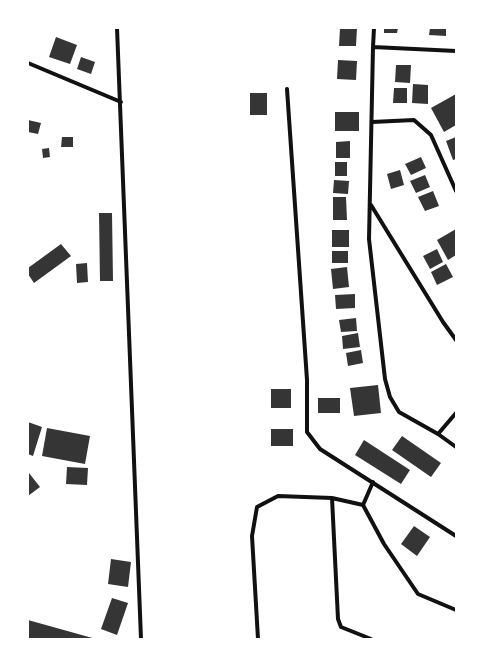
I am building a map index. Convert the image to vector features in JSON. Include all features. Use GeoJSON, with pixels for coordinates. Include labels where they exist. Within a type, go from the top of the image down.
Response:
{"type":"FeatureCollection","features":[{"type":"Feature","properties":{"kind":"street"},"geometry":{"type":"LineString","coordinates":[[117,28],[141,639]]}},
{"type":"Feature","properties":{"kind":"street"},"geometry":{"type":"LineString","coordinates":[[374,28],[369,239],[385,379],[390,397],[399,412],[438,434],[456,447]]}},
{"type":"Feature","properties":{"kind":"street"},"geometry":{"type":"LineString","coordinates":[[373,47],[456,50]]}},
{"type":"Feature","properties":{"kind":"street"},"geometry":{"type":"LineString","coordinates":[[28,63],[121,102]]}},
{"type":"Feature","properties":{"kind":"street"},"geometry":{"type":"LineString","coordinates":[[287,89],[307,380],[307,432],[320,449],[456,536]]}},
{"type":"Feature","properties":{"kind":"street"},"geometry":{"type":"LineString","coordinates":[[372,122],[414,120],[431,135],[456,191]]}},
{"type":"Feature","properties":{"kind":"street"},"geometry":{"type":"LineString","coordinates":[[371,204],[443,322],[456,340]]}},
{"type":"Feature","properties":{"kind":"street"},"geometry":{"type":"LineString","coordinates":[[438,434],[456,413]]}},
{"type":"Feature","properties":{"kind":"street"},"geometry":{"type":"LineString","coordinates":[[363,505],[373,482]]}},
{"type":"Feature","properties":{"kind":"street"},"geometry":{"type":"LineString","coordinates":[[258,639],[252,536],[257,507],[278,496],[332,498],[363,505],[384,544],[418,594],[456,610]]}},
{"type":"Feature","properties":{"kind":"street"},"geometry":{"type":"LineString","coordinates":[[332,498],[338,619],[341,627],[371,639]]}},
{"type":"Feature","properties":{"kind":"building"},"geometry":{"type":"Polygon","coordinates":[[[340,28],[357,28],[356,46],[339,46],[340,28]]]}},
{"type":"Feature","properties":{"kind":"building"},"geometry":{"type":"Polygon","coordinates":[[[384,28],[398,28],[397,33],[384,33],[384,28]]]}},
{"type":"Feature","properties":{"kind":"building"},"geometry":{"type":"Polygon","coordinates":[[[430,28],[446,28],[446,36],[429,35],[430,28]]]}},
{"type":"Feature","properties":{"kind":"building"},"geometry":{"type":"Polygon","coordinates":[[[56,37],[77,45],[70,64],[49,57],[56,37]]]}},
{"type":"Feature","properties":{"kind":"building"},"geometry":{"type":"Polygon","coordinates":[[[81,57],[95,62],[91,74],[77,69],[81,57]]]}},
{"type":"Feature","properties":{"kind":"building"},"geometry":{"type":"Polygon","coordinates":[[[338,60],[357,61],[356,80],[337,79],[338,60]]]}},
{"type":"Feature","properties":{"kind":"building"},"geometry":{"type":"Polygon","coordinates":[[[396,65],[411,65],[410,83],[395,82],[396,65]]]}},
{"type":"Feature","properties":{"kind":"building"},"geometry":{"type":"Polygon","coordinates":[[[413,84],[428,85],[428,104],[412,103],[413,84]]]}},
{"type":"Feature","properties":{"kind":"building"},"geometry":{"type":"Polygon","coordinates":[[[394,88],[407,88],[407,103],[393,103],[394,88]]]}},
{"type":"Feature","properties":{"kind":"building"},"geometry":{"type":"Polygon","coordinates":[[[250,93],[267,93],[267,115],[250,115],[250,93]]]}},
{"type":"Feature","properties":{"kind":"building"},"geometry":{"type":"Polygon","coordinates":[[[456,94],[456,125],[444,132],[431,108],[456,94]]]}},
{"type":"Feature","properties":{"kind":"building"},"geometry":{"type":"Polygon","coordinates":[[[335,112],[359,112],[359,131],[335,131],[335,112]]]}},
{"type":"Feature","properties":{"kind":"building"},"geometry":{"type":"Polygon","coordinates":[[[28,120],[41,123],[38,134],[28,132],[28,120]]]}},
{"type":"Feature","properties":{"kind":"building"},"geometry":{"type":"Polygon","coordinates":[[[62,137],[73,137],[73,147],[61,147],[62,137]]]}},
{"type":"Feature","properties":{"kind":"building"},"geometry":{"type":"Polygon","coordinates":[[[456,137],[456,159],[453,160],[446,141],[456,137]]]}},
{"type":"Feature","properties":{"kind":"building"},"geometry":{"type":"Polygon","coordinates":[[[350,141],[350,158],[336,158],[336,142],[350,141]]]}},
{"type":"Feature","properties":{"kind":"building"},"geometry":{"type":"Polygon","coordinates":[[[49,148],[50,157],[43,158],[42,149],[49,148]]]}},
{"type":"Feature","properties":{"kind":"building"},"geometry":{"type":"Polygon","coordinates":[[[421,157],[426,168],[411,175],[405,164],[421,157]]]}},
{"type":"Feature","properties":{"kind":"building"},"geometry":{"type":"Polygon","coordinates":[[[335,162],[347,162],[347,176],[335,176],[335,162]]]}},
{"type":"Feature","properties":{"kind":"building"},"geometry":{"type":"Polygon","coordinates":[[[400,170],[404,185],[391,189],[387,174],[400,170]]]}},
{"type":"Feature","properties":{"kind":"building"},"geometry":{"type":"Polygon","coordinates":[[[425,175],[430,187],[416,193],[410,181],[425,175]]]}},
{"type":"Feature","properties":{"kind":"building"},"geometry":{"type":"Polygon","coordinates":[[[334,180],[349,181],[348,194],[333,193],[334,180]]]}},
{"type":"Feature","properties":{"kind":"building"},"geometry":{"type":"Polygon","coordinates":[[[433,191],[439,206],[425,211],[418,197],[433,191]]]}},
{"type":"Feature","properties":{"kind":"building"},"geometry":{"type":"Polygon","coordinates":[[[333,197],[346,197],[347,220],[333,220],[333,197]]]}},
{"type":"Feature","properties":{"kind":"building"},"geometry":{"type":"Polygon","coordinates":[[[99,213],[112,213],[113,281],[100,281],[99,213]]]}},
{"type":"Feature","properties":{"kind":"building"},"geometry":{"type":"Polygon","coordinates":[[[456,229],[456,255],[448,260],[437,240],[456,229]]]}},
{"type":"Feature","properties":{"kind":"building"},"geometry":{"type":"Polygon","coordinates":[[[332,230],[349,230],[349,247],[332,247],[332,230]]]}},
{"type":"Feature","properties":{"kind":"building"},"geometry":{"type":"Polygon","coordinates":[[[61,244],[71,256],[34,283],[28,274],[28,268],[61,244]]]}},
{"type":"Feature","properties":{"kind":"building"},"geometry":{"type":"Polygon","coordinates":[[[437,249],[443,262],[430,269],[423,256],[437,249]]]}},
{"type":"Feature","properties":{"kind":"building"},"geometry":{"type":"Polygon","coordinates":[[[332,251],[348,251],[348,263],[332,263],[332,251]]]}},
{"type":"Feature","properties":{"kind":"building"},"geometry":{"type":"Polygon","coordinates":[[[87,263],[88,282],[77,283],[76,264],[87,263]]]}},
{"type":"Feature","properties":{"kind":"building"},"geometry":{"type":"Polygon","coordinates":[[[446,264],[453,277],[437,285],[431,272],[446,264]]]}},
{"type":"Feature","properties":{"kind":"building"},"geometry":{"type":"Polygon","coordinates":[[[347,267],[349,287],[333,289],[331,269],[347,267]]]}},
{"type":"Feature","properties":{"kind":"building"},"geometry":{"type":"Polygon","coordinates":[[[355,294],[355,308],[336,309],[335,295],[355,294]]]}},
{"type":"Feature","properties":{"kind":"building"},"geometry":{"type":"Polygon","coordinates":[[[356,318],[357,331],[341,332],[339,320],[356,318]]]}},
{"type":"Feature","properties":{"kind":"building"},"geometry":{"type":"Polygon","coordinates":[[[358,333],[360,347],[343,349],[342,336],[358,333]]]}},
{"type":"Feature","properties":{"kind":"building"},"geometry":{"type":"Polygon","coordinates":[[[361,350],[363,363],[348,366],[346,353],[361,350]]]}},
{"type":"Feature","properties":{"kind":"building"},"geometry":{"type":"Polygon","coordinates":[[[378,385],[381,413],[354,416],[350,388],[378,385]]]}},
{"type":"Feature","properties":{"kind":"building"},"geometry":{"type":"Polygon","coordinates":[[[271,389],[291,389],[291,408],[271,408],[271,389]]]}},
{"type":"Feature","properties":{"kind":"building"},"geometry":{"type":"Polygon","coordinates":[[[318,398],[340,398],[340,413],[318,413],[318,398]]]}},
{"type":"Feature","properties":{"kind":"building"},"geometry":{"type":"Polygon","coordinates":[[[28,422],[42,427],[33,456],[28,454],[28,422]]]}},
{"type":"Feature","properties":{"kind":"building"},"geometry":{"type":"Polygon","coordinates":[[[47,428],[90,436],[85,464],[42,456],[47,428]]]}},
{"type":"Feature","properties":{"kind":"building"},"geometry":{"type":"Polygon","coordinates":[[[271,429],[293,429],[293,446],[271,446],[271,429]]]}},
{"type":"Feature","properties":{"kind":"building"},"geometry":{"type":"Polygon","coordinates":[[[402,436],[441,463],[431,477],[392,450],[402,436]]]}},
{"type":"Feature","properties":{"kind":"building"},"geometry":{"type":"Polygon","coordinates":[[[364,440],[410,470],[401,484],[355,455],[364,440]]]}},
{"type":"Feature","properties":{"kind":"building"},"geometry":{"type":"Polygon","coordinates":[[[67,467],[88,468],[87,485],[66,484],[67,467]]]}},
{"type":"Feature","properties":{"kind":"building"},"geometry":{"type":"Polygon","coordinates":[[[29,473],[40,487],[28,496],[28,474],[29,473]]]}},
{"type":"Feature","properties":{"kind":"building"},"geometry":{"type":"Polygon","coordinates":[[[414,526],[430,537],[417,556],[401,544],[414,526]]]}},
{"type":"Feature","properties":{"kind":"building"},"geometry":{"type":"Polygon","coordinates":[[[111,559],[131,562],[128,587],[108,584],[111,559]]]}},
{"type":"Feature","properties":{"kind":"building"},"geometry":{"type":"Polygon","coordinates":[[[112,598],[128,603],[117,635],[101,629],[112,598]]]}},
{"type":"Feature","properties":{"kind":"building"},"geometry":{"type":"Polygon","coordinates":[[[28,620],[96,639],[28,639],[28,620]]]}}]}
